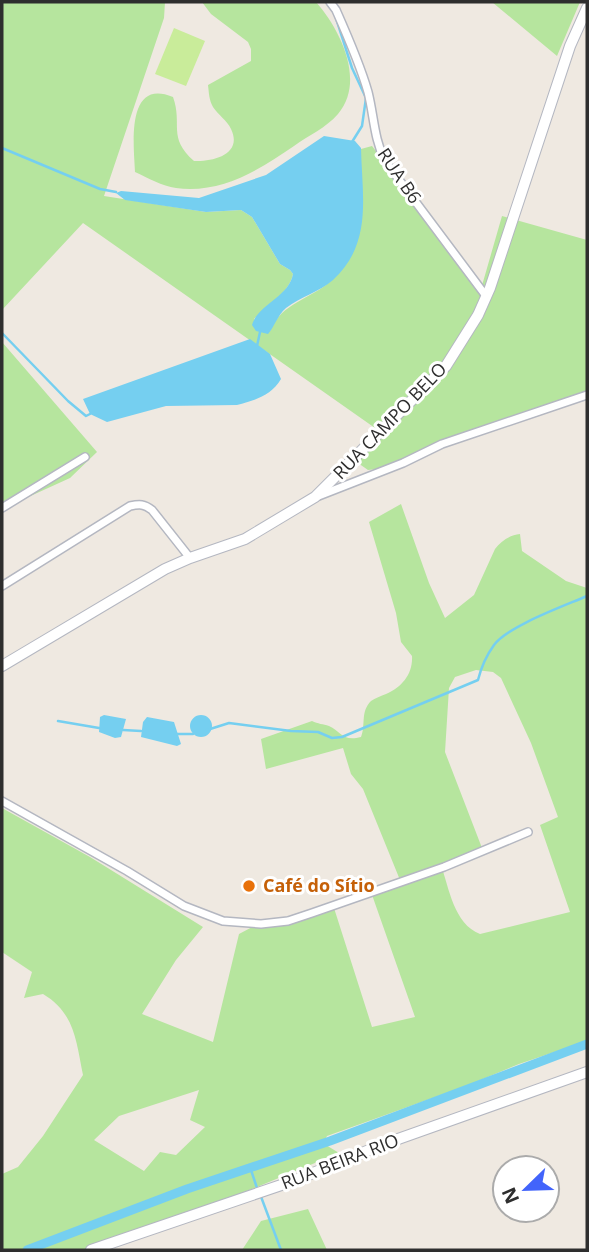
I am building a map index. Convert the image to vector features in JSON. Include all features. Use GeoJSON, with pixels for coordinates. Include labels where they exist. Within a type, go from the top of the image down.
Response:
{"type":"FeatureCollection","features":[{"type":"Feature","properties":{"kind":"street","name":"RUA B6"},"geometry":{"type":"LineString","coordinates":[[330,2],[336,10],[361,70],[369,94],[377,144],[385,161],[486,296]]}},
{"type":"Feature","properties":{"kind":"street","name":"RUA CAMPO BELO"},"geometry":{"type":"LineString","coordinates":[[2,666],[139,583],[190,558],[244,539],[316,497],[446,366],[478,315],[486,296],[570,46],[587,8]]}},
{"type":"Feature","properties":{"kind":"street"},"geometry":{"type":"LineString","coordinates":[[316,497],[404,463],[442,443],[587,395]]}},
{"type":"Feature","properties":{"kind":"street"},"geometry":{"type":"LineString","coordinates":[[2,508],[85,457]]}},
{"type":"Feature","properties":{"kind":"street"},"geometry":{"type":"LineString","coordinates":[[2,586],[130,506],[138,504],[145,504],[152,510],[190,558]]}},
{"type":"Feature","properties":{"kind":"street"},"geometry":{"type":"LineString","coordinates":[[2,801],[184,906],[223,921],[261,924],[288,921],[312,914],[444,867],[528,832]]}},
{"type":"Feature","properties":{"kind":"street","name":"RUA BEIRA RIO"},"geometry":{"type":"LineString","coordinates":[[91,1250],[296,1181],[384,1144],[587,1073]]}},
{"type":"Feature","properties":{"kind":"green space"},"geometry":{"type":"Polygon","coordinates":[[[2,2],[165,2],[164,18],[104,196],[206,212],[241,210],[252,217],[280,264],[293,274],[283,293],[254,319],[270,331],[275,321],[289,307],[332,280],[347,255],[356,219],[361,149],[372,146],[481,289],[502,216],[587,240],[587,391],[492,424],[377,469],[368,470],[358,463],[356,450],[375,428],[83,223],[2,310],[2,2]]]}},
{"type":"Feature","properties":{"kind":"green space"},"geometry":{"type":"Polygon","coordinates":[[[202,2],[316,2],[334,26],[341,41],[350,71],[350,86],[346,101],[333,119],[267,164],[224,184],[193,189],[176,188],[135,172],[134,132],[140,105],[147,97],[158,93],[173,97],[178,138],[186,153],[194,161],[218,158],[230,150],[234,138],[229,126],[212,104],[208,85],[251,61],[248,42],[211,14],[202,2]]]}},
{"type":"Feature","properties":{"kind":"green space"},"geometry":{"type":"Polygon","coordinates":[[[492,2],[580,2],[557,56],[492,2]]]}},
{"type":"Feature","properties":{"kind":"green space"},"geometry":{"type":"Polygon","coordinates":[[[174,28],[205,41],[186,86],[155,74],[174,28]]]}},
{"type":"Feature","properties":{"kind":"green space"},"geometry":{"type":"Polygon","coordinates":[[[2,342],[97,452],[70,478],[2,509],[2,342]]]}},
{"type":"Feature","properties":{"kind":"green space"},"geometry":{"type":"Polygon","coordinates":[[[401,504],[429,583],[445,618],[474,595],[500,543],[520,534],[522,551],[566,581],[587,588],[587,1041],[327,1136],[325,1140],[329,1143],[326,1145],[339,1153],[235,1196],[84,1250],[2,1250],[2,1174],[18,1167],[43,1136],[83,1075],[76,1039],[68,1019],[54,1002],[43,994],[24,998],[32,972],[2,952],[2,808],[90,857],[203,927],[176,960],[142,1014],[213,1042],[239,934],[256,925],[334,908],[372,1027],[415,1017],[371,892],[400,880],[363,789],[351,774],[343,748],[266,769],[261,739],[312,721],[329,726],[346,737],[361,737],[368,705],[397,688],[411,669],[412,656],[401,642],[396,613],[369,522],[401,504]],[[476,670],[455,677],[449,688],[445,752],[482,848],[441,865],[458,914],[471,929],[480,934],[570,912],[540,825],[558,817],[531,743],[501,678],[493,672],[476,670]],[[199,1090],[119,1116],[94,1140],[144,1171],[160,1152],[176,1155],[205,1127],[190,1120],[199,1090]]]}},
{"type":"Feature","properties":{"kind":"green space"},"geometry":{"type":"Polygon","coordinates":[[[308,1209],[327,1250],[242,1250],[261,1221],[308,1209]]]}},
{"type":"Feature","properties":{"kind":"water"},"geometry":{"type":"Polygon","coordinates":[[[324,136],[355,141],[361,148],[363,202],[360,235],[346,266],[333,280],[286,308],[268,334],[256,331],[252,325],[260,311],[286,289],[293,274],[280,264],[252,217],[241,210],[206,212],[125,200],[116,193],[121,191],[199,198],[266,175],[324,136]]]}},
{"type":"Feature","properties":{"kind":"water"},"geometry":{"type":"Polygon","coordinates":[[[250,339],[270,354],[281,379],[272,390],[256,399],[237,405],[166,406],[107,422],[90,414],[83,399],[250,339]]]}},
{"type":"Feature","properties":{"kind":"water"},"geometry":{"type":"Polygon","coordinates":[[[104,715],[126,719],[121,737],[115,738],[99,732],[100,717],[104,715]]]}},
{"type":"Feature","properties":{"kind":"water"},"geometry":{"type":"Polygon","coordinates":[[[201,715],[209,718],[212,726],[209,734],[201,737],[193,734],[190,726],[193,718],[201,715]]]}},
{"type":"Feature","properties":{"kind":"water"},"geometry":{"type":"Polygon","coordinates":[[[147,717],[174,722],[181,744],[177,746],[141,737],[143,722],[147,717]]]}},
{"type":"Feature","properties":{"kind":"waterway"},"geometry":{"type":"LineString","coordinates":[[336,18],[352,68],[366,98],[362,126],[352,142]]}},
{"type":"Feature","properties":{"kind":"waterway"},"geometry":{"type":"LineString","coordinates":[[2,148],[100,189],[116,192]]}},
{"type":"Feature","properties":{"kind":"waterway"},"geometry":{"type":"LineString","coordinates":[[257,346],[260,332]]}},
{"type":"Feature","properties":{"kind":"waterway"},"geometry":{"type":"LineString","coordinates":[[2,333],[68,401],[86,416],[90,414]]}},
{"type":"Feature","properties":{"kind":"waterway"},"geometry":{"type":"LineString","coordinates":[[207,730],[229,723],[318,732],[332,738],[342,737],[478,680],[489,653],[501,638],[537,617],[587,596]]}},
{"type":"Feature","properties":{"kind":"waterway"},"geometry":{"type":"LineString","coordinates":[[58,721],[99,728]]}},
{"type":"Feature","properties":{"kind":"waterway"},"geometry":{"type":"LineString","coordinates":[[123,730],[141,731]]}},
{"type":"Feature","properties":{"kind":"waterway"},"geometry":{"type":"LineString","coordinates":[[176,734],[193,734]]}},
{"type":"Feature","properties":{"kind":"waterway"},"geometry":{"type":"LineString","coordinates":[[27,1250],[187,1189],[330,1141],[587,1044]]}},
{"type":"Feature","properties":{"kind":"waterway"},"geometry":{"type":"LineString","coordinates":[[250,1167],[257,1188]]}},
{"type":"Feature","properties":{"kind":"waterway"},"geometry":{"type":"LineString","coordinates":[[260,1194],[281,1250]]}},
{"type":"Feature","properties":{"kind":"place","name":"Café do Sítio"},"geometry":{"type":"Point","coordinates":[249,886]}}]}
